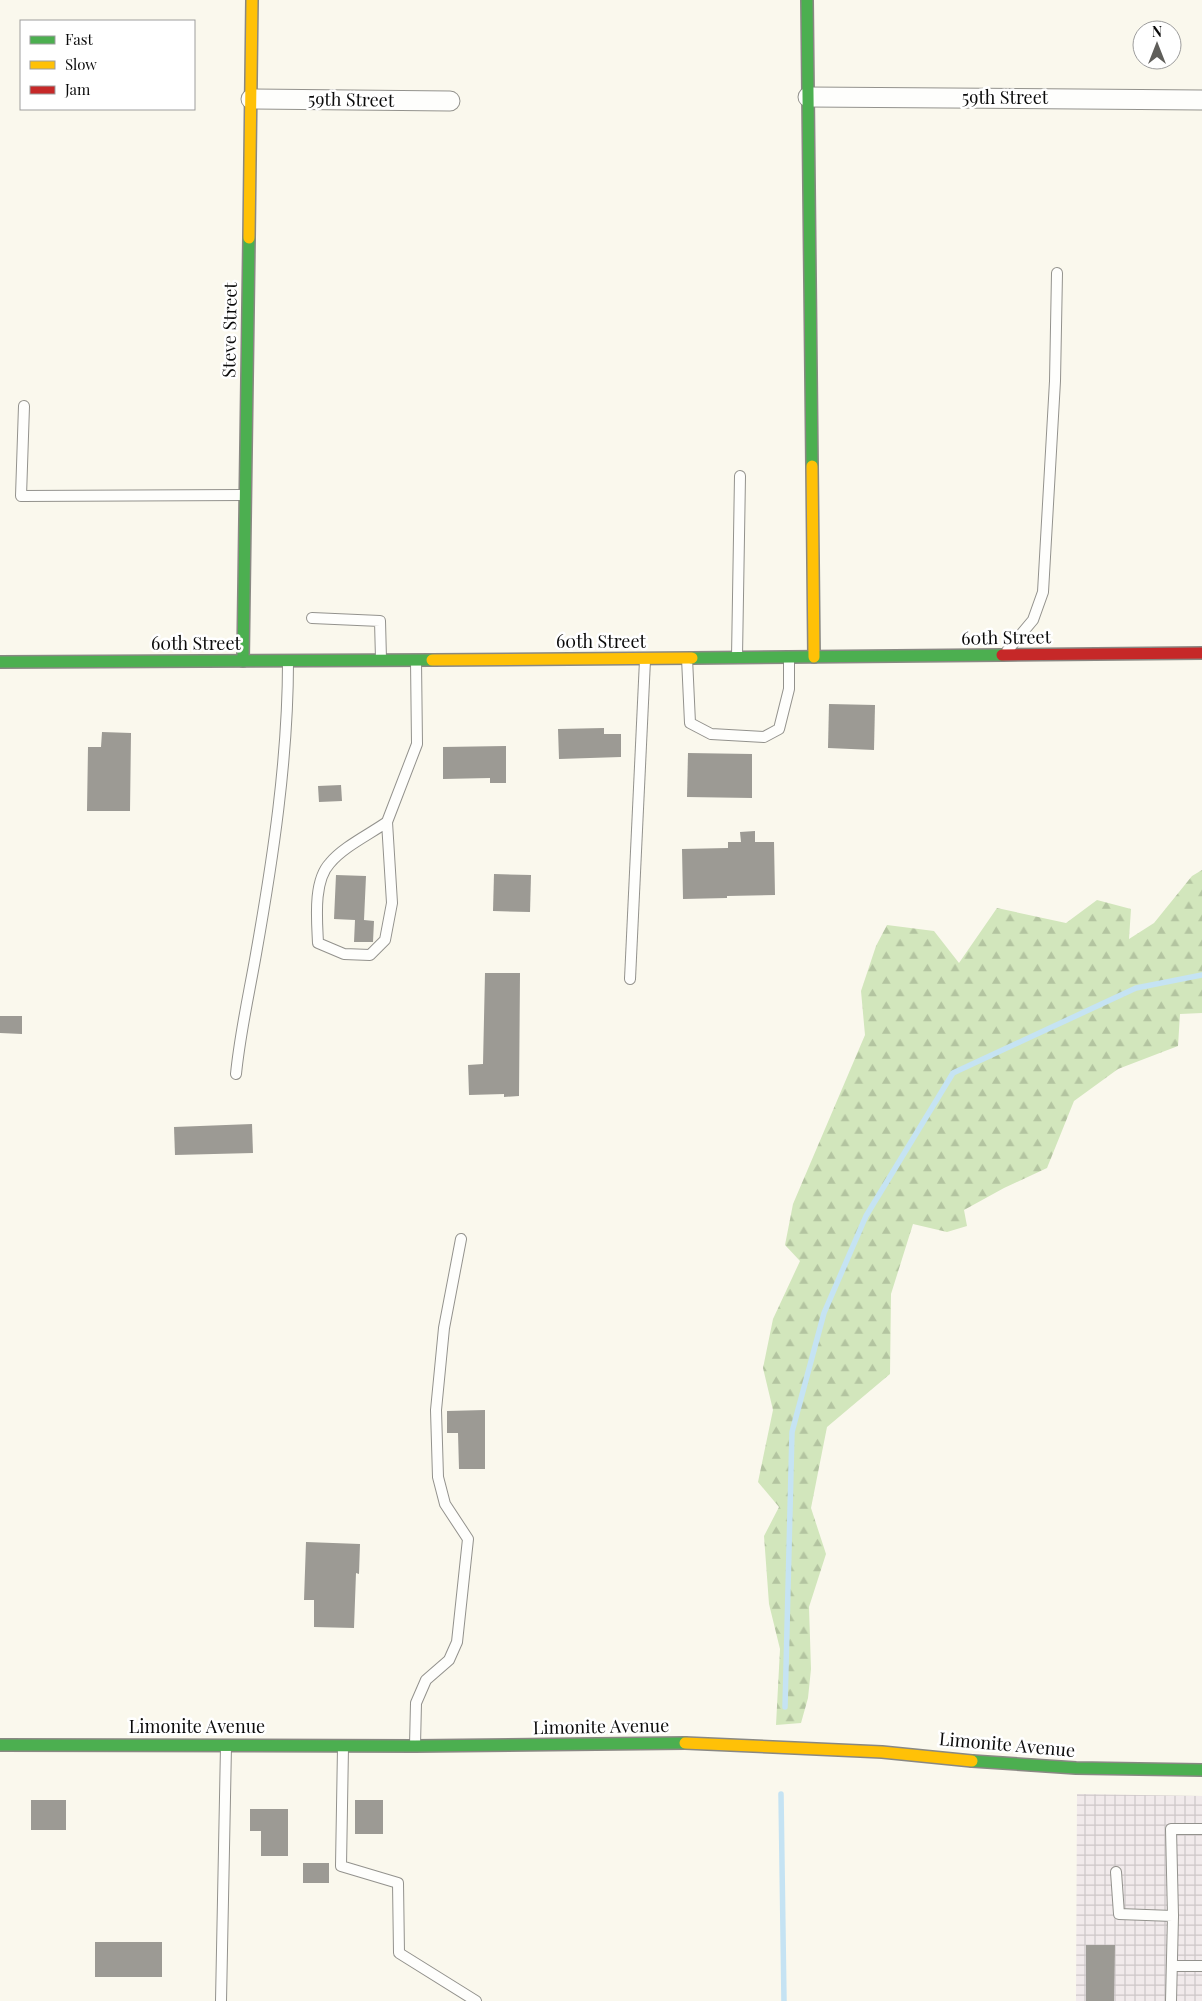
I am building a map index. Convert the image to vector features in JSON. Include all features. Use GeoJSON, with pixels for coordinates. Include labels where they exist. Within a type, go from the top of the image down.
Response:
{"type":"FeatureCollection","features":[{"type":"Feature","properties":{"kind":"street","name":"Steve Street"},"geometry":{"type":"LineString","coordinates":[[243,661],[252,0]]}},
{"type":"Feature","properties":{"kind":"street"},"geometry":{"type":"LineString","coordinates":[[807,0],[814,657]]}},
{"type":"Feature","properties":{"kind":"street","name":"59th Street"},"geometry":{"type":"LineString","coordinates":[[808,97],[1202,100]]}},
{"type":"Feature","properties":{"kind":"street","name":"59th Street"},"geometry":{"type":"LineString","coordinates":[[251,99],[450,101]]}},
{"type":"Feature","properties":{"kind":"street","name":"60th Street"},"geometry":{"type":"LineString","coordinates":[[0,662],[645,659],[1202,653]]}},
{"type":"Feature","properties":{"kind":"street","name":"Limonite Avenue"},"geometry":{"type":"LineString","coordinates":[[0,1745],[415,1746],[693,1743],[882,1752],[1058,1767],[1202,1770]]}},
{"type":"Feature","properties":{"kind":"lane"},"geometry":{"type":"LineString","coordinates":[[1003,655],[1033,620],[1042,592],[1055,381],[1057,273]]}},
{"type":"Feature","properties":{"kind":"lane"},"geometry":{"type":"LineString","coordinates":[[24,406],[21,496],[245,495]]}},
{"type":"Feature","properties":{"kind":"lane"},"geometry":{"type":"LineString","coordinates":[[737,658],[740,476]]}},
{"type":"Feature","properties":{"kind":"lane"},"geometry":{"type":"LineString","coordinates":[[312,618],[380,621],[381,660]]}},
{"type":"Feature","properties":{"kind":"lane"},"geometry":{"type":"LineString","coordinates":[[687,658],[690,723],[712,734],[764,737],[779,729],[789,689],[789,657]]}},
{"type":"Feature","properties":{"kind":"lane"},"geometry":{"type":"LineString","coordinates":[[630,979],[645,659]]}},
{"type":"Feature","properties":{"kind":"lane"},"geometry":{"type":"LineString","coordinates":[[387,822],[329,863],[321,879],[316,912],[318,943],[344,954],[370,955],[385,940],[392,904],[387,822],[417,744],[416,660]]}},
{"type":"Feature","properties":{"kind":"lane"},"geometry":{"type":"LineString","coordinates":[[236,1074],[240,1037],[256,954],[274,838],[284,749],[288,661]]}},
{"type":"Feature","properties":{"kind":"lane"},"geometry":{"type":"LineString","coordinates":[[415,1746],[416,1703],[426,1680],[449,1660],[457,1642],[468,1539],[445,1504],[438,1477],[436,1410],[444,1328],[461,1239]]}},
{"type":"Feature","properties":{"kind":"lane"},"geometry":{"type":"LineString","coordinates":[[221,2001],[226,1745]]}},
{"type":"Feature","properties":{"kind":"lane"},"geometry":{"type":"LineString","coordinates":[[343,1746],[341,1866],[398,1883],[398,1953],[476,2001]]}},
{"type":"Feature","properties":{"kind":"lane"},"geometry":{"type":"LineString","coordinates":[[1172,2001],[1170,1829],[1202,1829]]}},
{"type":"Feature","properties":{"kind":"lane"},"geometry":{"type":"LineString","coordinates":[[1116,1872],[1119,1914],[1172,1916]]}},
{"type":"Feature","properties":{"kind":"lane"},"geometry":{"type":"LineString","coordinates":[[1172,1966],[1202,1966]]}},
{"type":"Feature","properties":{"kind":"shaded area"},"geometry":{"type":"Polygon","coordinates":[[[1077,1794],[1202,1796],[1202,2001],[1076,2001],[1077,1794]]]}},
{"type":"Feature","properties":{"kind":"green space"},"geometry":{"type":"Polygon","coordinates":[[[1202,870],[1202,1013],[1180,1014],[1178,1046],[1118,1069],[1074,1101],[1047,1168],[1004,1188],[964,1210],[967,1226],[947,1232],[913,1224],[891,1294],[890,1374],[827,1427],[811,1508],[826,1554],[809,1607],[811,1669],[808,1698],[801,1723],[776,1725],[780,1649],[769,1604],[764,1536],[779,1507],[758,1482],[773,1410],[763,1368],[773,1319],[800,1261],[785,1245],[793,1204],[865,1035],[861,991],[876,946],[887,925],[934,931],[959,963],[997,908],[1066,923],[1097,900],[1131,909],[1129,939],[1154,923],[1192,876],[1202,870]]]}},
{"type":"Feature","properties":{"kind":"building"},"geometry":{"type":"Polygon","coordinates":[[[829,704],[875,705],[874,750],[828,748],[829,704]]]}},
{"type":"Feature","properties":{"kind":"building"},"geometry":{"type":"Polygon","coordinates":[[[604,728],[604,734],[621,734],[621,757],[559,759],[558,729],[604,728]]]}},
{"type":"Feature","properties":{"kind":"building"},"geometry":{"type":"Polygon","coordinates":[[[102,732],[131,733],[130,811],[87,811],[88,747],[101,747],[102,732]]]}},
{"type":"Feature","properties":{"kind":"building"},"geometry":{"type":"Polygon","coordinates":[[[506,746],[506,783],[490,783],[490,778],[443,779],[443,747],[506,746]]]}},
{"type":"Feature","properties":{"kind":"building"},"geometry":{"type":"Polygon","coordinates":[[[688,753],[752,754],[752,798],[687,797],[688,753]]]}},
{"type":"Feature","properties":{"kind":"building"},"geometry":{"type":"Polygon","coordinates":[[[341,785],[342,801],[319,802],[318,786],[341,785]]]}},
{"type":"Feature","properties":{"kind":"building"},"geometry":{"type":"Polygon","coordinates":[[[755,831],[755,842],[774,842],[775,895],[683,899],[682,849],[728,848],[728,842],[741,842],[740,832],[755,831]]]}},
{"type":"Feature","properties":{"kind":"building"},"geometry":{"type":"Polygon","coordinates":[[[494,874],[531,875],[530,912],[493,911],[494,874]]]}},
{"type":"Feature","properties":{"kind":"building"},"geometry":{"type":"Polygon","coordinates":[[[336,875],[366,876],[364,920],[374,921],[373,942],[354,942],[355,920],[334,919],[336,875]]]}},
{"type":"Feature","properties":{"kind":"building"},"geometry":{"type":"Polygon","coordinates":[[[485,973],[520,973],[519,1096],[504,1097],[504,1094],[469,1095],[468,1065],[483,1064],[485,973]]]}},
{"type":"Feature","properties":{"kind":"building"},"geometry":{"type":"Polygon","coordinates":[[[0,1016],[22,1016],[22,1034],[0,1033],[0,1016]]]}},
{"type":"Feature","properties":{"kind":"building"},"geometry":{"type":"Polygon","coordinates":[[[252,1124],[253,1153],[175,1155],[174,1127],[252,1124]]]}},
{"type":"Feature","properties":{"kind":"building"},"geometry":{"type":"Polygon","coordinates":[[[485,1410],[485,1469],[459,1469],[458,1433],[447,1433],[447,1411],[485,1410]]]}},
{"type":"Feature","properties":{"kind":"building"},"geometry":{"type":"Polygon","coordinates":[[[306,1542],[360,1544],[359,1574],[356,1573],[354,1628],[314,1627],[314,1600],[304,1600],[306,1542]]]}},
{"type":"Feature","properties":{"kind":"building"},"geometry":{"type":"Polygon","coordinates":[[[31,1800],[66,1800],[66,1830],[31,1830],[31,1800]]]}},
{"type":"Feature","properties":{"kind":"building"},"geometry":{"type":"Polygon","coordinates":[[[355,1800],[383,1800],[383,1834],[355,1834],[355,1800]]]}},
{"type":"Feature","properties":{"kind":"building"},"geometry":{"type":"Polygon","coordinates":[[[250,1809],[288,1809],[288,1856],[261,1856],[261,1831],[250,1831],[250,1809]]]}},
{"type":"Feature","properties":{"kind":"building"},"geometry":{"type":"Polygon","coordinates":[[[303,1863],[329,1863],[329,1883],[303,1883],[303,1863]]]}},
{"type":"Feature","properties":{"kind":"building"},"geometry":{"type":"Polygon","coordinates":[[[95,1942],[162,1942],[162,1977],[95,1977],[95,1942]]]}},
{"type":"Feature","properties":{"kind":"building"},"geometry":{"type":"Polygon","coordinates":[[[1086,1945],[1115,1945],[1114,2001],[1086,2001],[1086,1945]]]}},
{"type":"Feature","properties":{"kind":"waterway"},"geometry":{"type":"LineString","coordinates":[[785,1707],[792,1432],[824,1313],[866,1216],[953,1073],[1136,988],[1202,975]]}},
{"type":"Feature","properties":{"kind":"waterway"},"geometry":{"type":"LineString","coordinates":[[781,1794],[784,2001]]}},
{"type":"Feature","properties":{"kind":"traffic: fast"},"geometry":{"type":"LineString","coordinates":[[807,0],[812,466]]}},
{"type":"Feature","properties":{"kind":"traffic: fast"},"geometry":{"type":"LineString","coordinates":[[243,661],[249,238]]}},
{"type":"Feature","properties":{"kind":"traffic: fast"},"geometry":{"type":"LineString","coordinates":[[692,658],[1002,655]]}},
{"type":"Feature","properties":{"kind":"traffic: fast"},"geometry":{"type":"LineString","coordinates":[[0,662],[432,660]]}},
{"type":"Feature","properties":{"kind":"traffic: fast"},"geometry":{"type":"LineString","coordinates":[[0,1745],[415,1746],[685,1743]]}},
{"type":"Feature","properties":{"kind":"traffic: fast"},"geometry":{"type":"LineString","coordinates":[[972,1761],[1076,1768],[1202,1770]]}},
{"type":"Feature","properties":{"kind":"traffic: slow"},"geometry":{"type":"LineString","coordinates":[[249,238],[252,0]]}},
{"type":"Feature","properties":{"kind":"traffic: slow"},"geometry":{"type":"LineString","coordinates":[[812,466],[814,657]]}},
{"type":"Feature","properties":{"kind":"traffic: slow"},"geometry":{"type":"LineString","coordinates":[[432,660],[692,658]]}},
{"type":"Feature","properties":{"kind":"traffic: slow"},"geometry":{"type":"LineString","coordinates":[[685,1743],[882,1752],[972,1761]]}},
{"type":"Feature","properties":{"kind":"traffic: jam"},"geometry":{"type":"LineString","coordinates":[[1002,655],[1202,653]]}}]}
